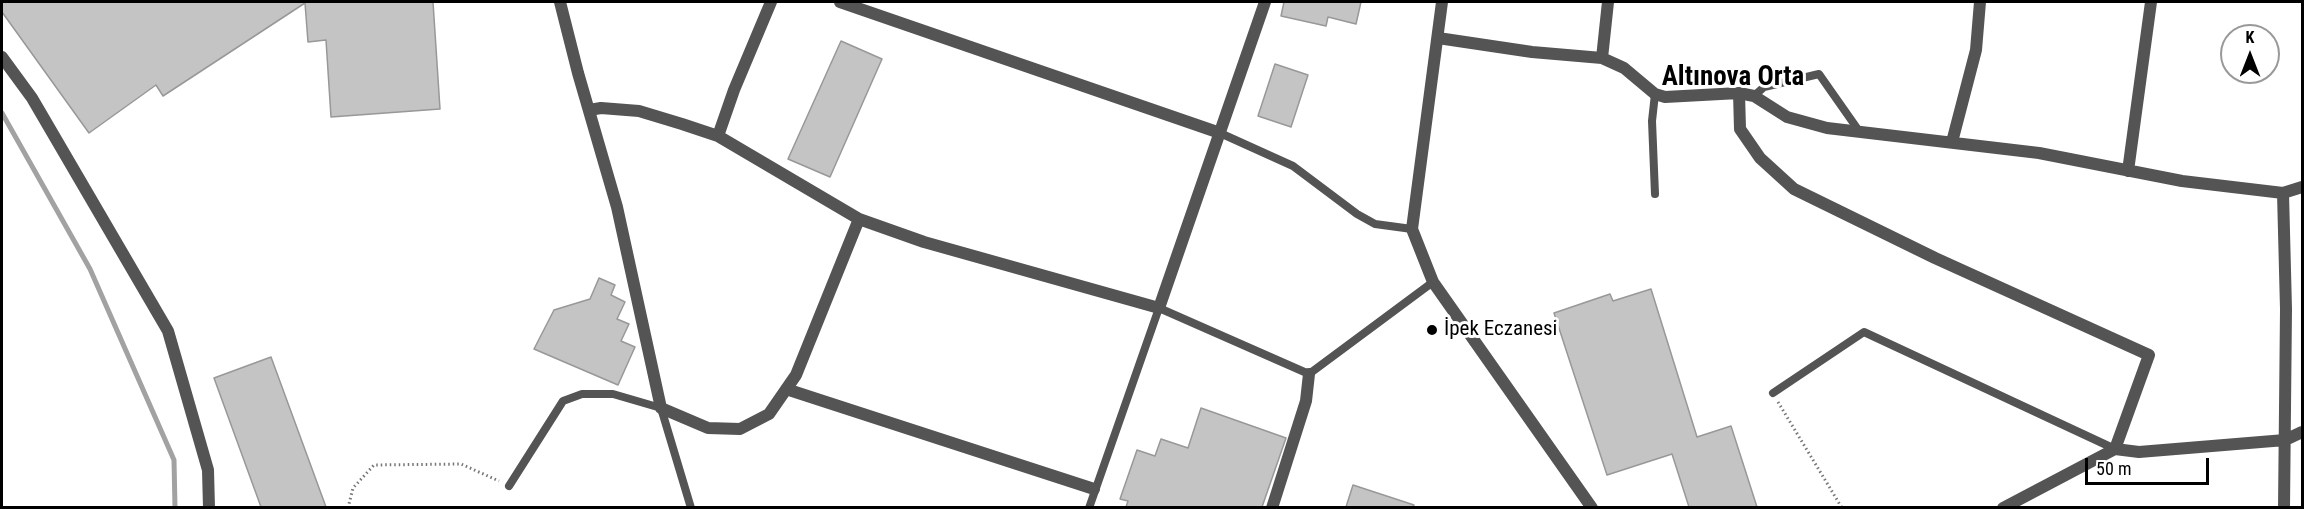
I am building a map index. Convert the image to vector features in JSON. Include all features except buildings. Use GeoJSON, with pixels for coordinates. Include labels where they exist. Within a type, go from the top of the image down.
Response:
{"type":"FeatureCollection","features":[{"type":"Feature","properties":{"kind":"street"},"geometry":{"type":"LineString","coordinates":[[560,2],[617,207],[661,408],[708,428],[740,429],[769,414],[796,375],[859,219]]}},
{"type":"Feature","properties":{"kind":"street"},"geometry":{"type":"LineString","coordinates":[[718,136],[734,90],[771,2]]}},
{"type":"Feature","properties":{"kind":"street"},"geometry":{"type":"LineString","coordinates":[[840,2],[1220,133]]}},
{"type":"Feature","properties":{"kind":"street"},"geometry":{"type":"LineString","coordinates":[[589,110],[601,108],[639,111],[718,136],[859,219],[924,242],[1159,308],[1265,2]]}},
{"type":"Feature","properties":{"kind":"street"},"geometry":{"type":"LineString","coordinates":[[1442,2],[1412,229],[1433,282],[1592,507]]}},
{"type":"Feature","properties":{"kind":"street"},"geometry":{"type":"LineString","coordinates":[[1602,58],[1608,2]]}},
{"type":"Feature","properties":{"kind":"street"},"geometry":{"type":"LineString","coordinates":[[1952,142],[1976,50],[1980,2]]}},
{"type":"Feature","properties":{"kind":"street"},"geometry":{"type":"LineString","coordinates":[[2128,171],[2151,2]]}},
{"type":"Feature","properties":{"kind":"street"},"geometry":{"type":"LineString","coordinates":[[1438,38],[1532,52],[1602,58],[1624,68],[1655,94],[1665,97],[1739,93],[1754,96],[1787,117],[1827,128],[2039,153],[2182,181],[2283,193],[2302,187]]}},
{"type":"Feature","properties":{"kind":"street"},"geometry":{"type":"LineString","coordinates":[[2,57],[32,98],[168,331],[208,470],[209,507]]}},
{"type":"Feature","properties":{"kind":"street"},"geometry":{"type":"LineString","coordinates":[[1739,93],[1740,129],[1760,158],[1794,189],[1935,258],[2149,355],[2115,449]]}},
{"type":"Feature","properties":{"kind":"street"},"geometry":{"type":"LineString","coordinates":[[2283,193],[2286,309],[2284,507]]}},
{"type":"Feature","properties":{"kind":"street"},"geometry":{"type":"LineString","coordinates":[[1272,507],[1306,401],[1309,374]]}},
{"type":"Feature","properties":{"kind":"street"},"geometry":{"type":"LineString","coordinates":[[786,389],[1094,489]]}},
{"type":"Feature","properties":{"kind":"street"},"geometry":{"type":"LineString","coordinates":[[2003,507],[2115,449],[2139,452],[2285,440],[2302,432]]}},
{"type":"Feature","properties":{"kind":"lane"},"geometry":{"type":"LineString","coordinates":[[1754,96],[1764,87],[1819,74],[1859,131]]}},
{"type":"Feature","properties":{"kind":"lane"},"geometry":{"type":"LineString","coordinates":[[1655,94],[1652,121],[1655,194]]}},
{"type":"Feature","properties":{"kind":"lane"},"geometry":{"type":"LineString","coordinates":[[1220,133],[1293,166],[1357,214],[1375,224],[1412,229]]}},
{"type":"Feature","properties":{"kind":"lane"},"geometry":{"type":"LineString","coordinates":[[1089,507],[1159,308],[1309,374],[1433,282]]}},
{"type":"Feature","properties":{"kind":"lane"},"geometry":{"type":"LineString","coordinates":[[1773,393],[1864,332],[2115,449]]}},
{"type":"Feature","properties":{"kind":"lane"},"geometry":{"type":"LineString","coordinates":[[509,486],[563,401],[582,394],[604,393],[661,408],[691,507]]}},
{"type":"Feature","properties":{"kind":"path"},"geometry":{"type":"LineString","coordinates":[[1773,393],[1842,507]]}},
{"type":"Feature","properties":{"kind":"path"},"geometry":{"type":"LineString","coordinates":[[348,507],[353,488],[374,465],[461,464],[509,486]]}},
{"type":"Feature","properties":{"kind":"waterway"},"geometry":{"type":"LineString","coordinates":[[2,113],[90,269],[174,460],[175,508]]}},
{"type":"Feature","properties":{"kind":"place","name":"İpek Eczanesi"},"geometry":{"type":"Point","coordinates":[1432,330]}},
{"type":"Feature","properties":{"kind":"district","name":"Altınova Orta"},"geometry":{"type":"Point","coordinates":[1733,78]}}]}
